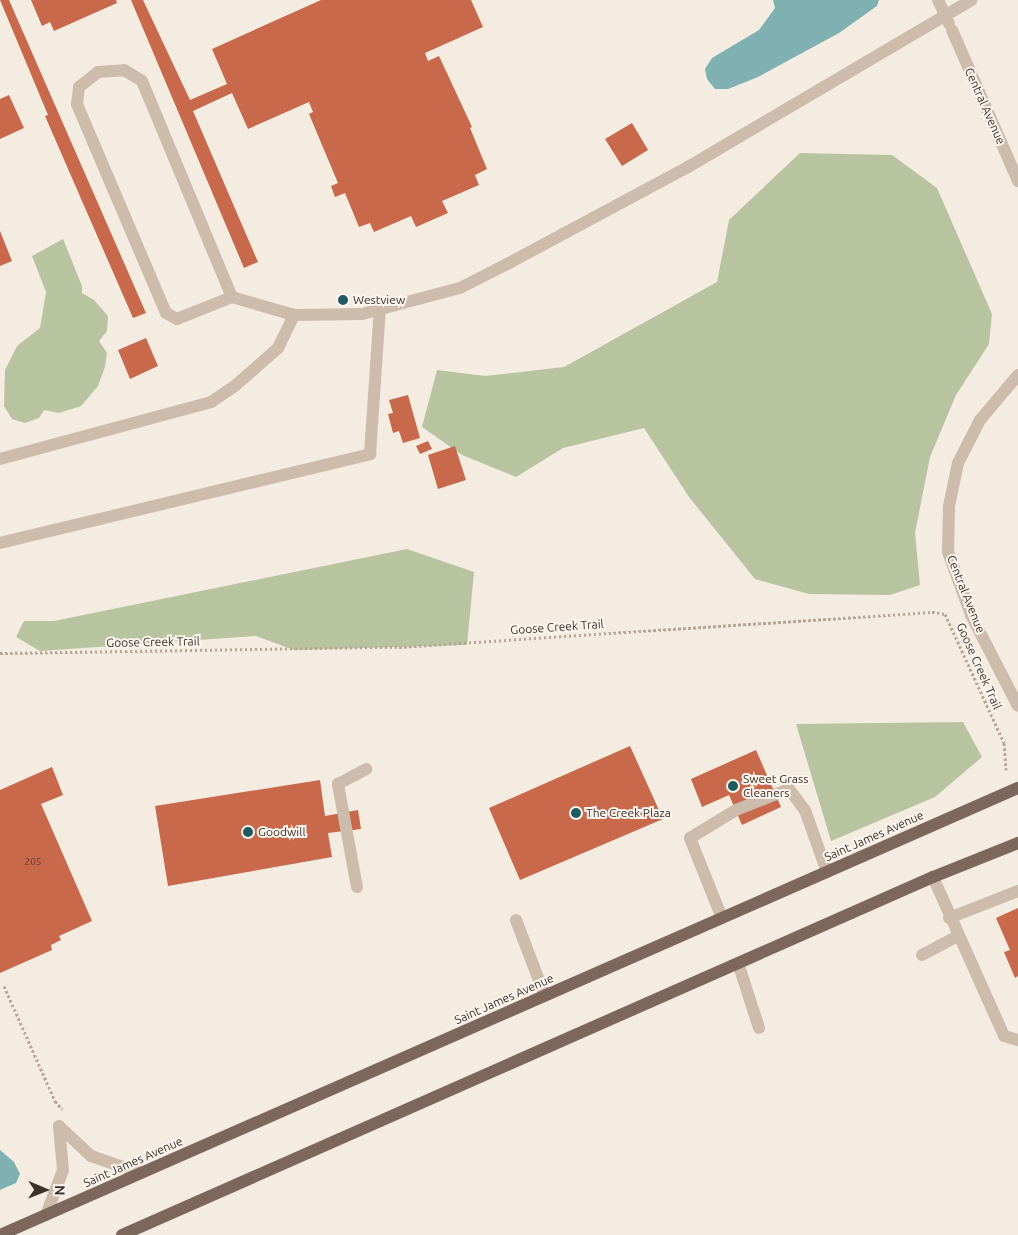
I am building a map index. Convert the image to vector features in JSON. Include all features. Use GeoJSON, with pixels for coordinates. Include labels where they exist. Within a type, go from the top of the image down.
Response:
{"type":"FeatureCollection","features":[{"type":"Feature","properties":{"kind":"main road","name":"Saint James Avenue"},"geometry":{"type":"LineString","coordinates":[[0,1235],[1018,788]]}},
{"type":"Feature","properties":{"kind":"main road"},"geometry":{"type":"LineString","coordinates":[[122,1235],[739,966],[933,878],[1018,843]]}},
{"type":"Feature","properties":{"kind":"street","name":"Central Avenue"},"geometry":{"type":"LineString","coordinates":[[938,0],[1018,181]]}},
{"type":"Feature","properties":{"kind":"street"},"geometry":{"type":"LineString","coordinates":[[232,297],[142,81],[124,70],[98,72],[79,87],[78,104],[166,313],[177,319],[232,297],[294,315],[362,314],[460,288],[501,267],[688,167],[878,53],[946,17],[972,0]]}},
{"type":"Feature","properties":{"kind":"street"},"geometry":{"type":"LineString","coordinates":[[0,543],[370,454],[380,309]]}},
{"type":"Feature","properties":{"kind":"street"},"geometry":{"type":"LineString","coordinates":[[0,459],[210,402],[236,385],[278,348],[294,315]]}},
{"type":"Feature","properties":{"kind":"street","name":"Central Avenue"},"geometry":{"type":"LineString","coordinates":[[1018,375],[980,420],[958,463],[949,506],[948,552],[971,615],[1018,706]]}},
{"type":"Feature","properties":{"kind":"street"},"geometry":{"type":"LineString","coordinates":[[357,887],[338,784],[366,769]]}},
{"type":"Feature","properties":{"kind":"street"},"geometry":{"type":"LineString","coordinates":[[722,918],[690,838],[736,810],[789,788],[805,810],[827,872]]}},
{"type":"Feature","properties":{"kind":"street"},"geometry":{"type":"LineString","coordinates":[[933,878],[957,936],[1004,1036],[1015,1042],[1018,1040]]}},
{"type":"Feature","properties":{"kind":"street"},"geometry":{"type":"LineString","coordinates":[[949,918],[1018,891]]}},
{"type":"Feature","properties":{"kind":"street"},"geometry":{"type":"LineString","coordinates":[[516,920],[545,996]]}},
{"type":"Feature","properties":{"kind":"street"},"geometry":{"type":"LineString","coordinates":[[922,955],[957,936]]}},
{"type":"Feature","properties":{"kind":"street"},"geometry":{"type":"LineString","coordinates":[[739,966],[759,1028]]}},
{"type":"Feature","properties":{"kind":"street"},"geometry":{"type":"LineString","coordinates":[[46,1215],[63,1170],[58,1126],[92,1156],[140,1173]]}},
{"type":"Feature","properties":{"kind":"path","name":"Goose Creek Trail"},"geometry":{"type":"LineString","coordinates":[[0,653],[399,647],[932,612],[945,614],[1004,743],[1006,770]]}},
{"type":"Feature","properties":{"kind":"path"},"geometry":{"type":"LineString","coordinates":[[4,986],[55,1101],[67,1113]]}},
{"type":"Feature","properties":{"kind":"green space"},"geometry":{"type":"Polygon","coordinates":[[[800,153],[892,155],[937,188],[992,314],[989,344],[956,395],[930,457],[915,533],[920,585],[890,595],[809,594],[755,579],[689,497],[644,428],[563,448],[516,477],[462,455],[422,427],[437,370],[485,376],[564,367],[717,282],[729,220],[800,153]]]}},
{"type":"Feature","properties":{"kind":"green space"},"geometry":{"type":"Polygon","coordinates":[[[63,239],[82,286],[82,293],[94,300],[108,316],[107,331],[99,341],[107,353],[105,367],[98,386],[81,406],[59,413],[44,410],[39,418],[25,423],[12,419],[4,406],[5,370],[17,346],[40,328],[46,292],[32,256],[63,239]]]}},
{"type":"Feature","properties":{"kind":"green space"},"geometry":{"type":"Polygon","coordinates":[[[407,549],[474,572],[467,645],[294,650],[256,636],[40,651],[16,637],[24,621],[54,621],[407,549]]]}},
{"type":"Feature","properties":{"kind":"green space"},"geometry":{"type":"Polygon","coordinates":[[[963,722],[982,757],[935,797],[831,841],[796,724],[963,722]]]}},
{"type":"Feature","properties":{"kind":"water"},"geometry":{"type":"Polygon","coordinates":[[[773,0],[879,0],[877,6],[839,33],[758,77],[728,89],[715,89],[707,79],[705,69],[712,58],[759,30],[775,8],[773,0]]]}},
{"type":"Feature","properties":{"kind":"water"},"geometry":{"type":"Polygon","coordinates":[[[0,1150],[14,1162],[20,1174],[16,1183],[0,1190],[0,1150]]]}},
{"type":"Feature","properties":{"kind":"building"},"geometry":{"type":"Polygon","coordinates":[[[0,0],[9,0],[146,313],[133,318],[45,116],[48,115],[0,0]]]}},
{"type":"Feature","properties":{"kind":"building"},"geometry":{"type":"Polygon","coordinates":[[[31,0],[116,0],[117,3],[54,31],[50,22],[42,26],[31,0]]]}},
{"type":"Feature","properties":{"kind":"building"},"geometry":{"type":"Polygon","coordinates":[[[131,0],[143,0],[190,100],[227,84],[212,49],[321,0],[471,0],[483,27],[425,53],[428,61],[439,56],[472,127],[470,128],[487,169],[475,175],[479,185],[442,201],[448,213],[416,227],[411,216],[374,232],[370,223],[359,227],[345,193],[335,197],[331,186],[338,183],[309,114],[313,112],[309,102],[248,129],[232,93],[193,111],[258,262],[244,268],[131,0]]]}},
{"type":"Feature","properties":{"kind":"building"},"geometry":{"type":"Polygon","coordinates":[[[9,95],[24,128],[0,139],[0,99],[9,95]]]}},
{"type":"Feature","properties":{"kind":"building"},"geometry":{"type":"Polygon","coordinates":[[[632,123],[648,150],[622,166],[605,139],[632,123]]]}},
{"type":"Feature","properties":{"kind":"building"},"geometry":{"type":"Polygon","coordinates":[[[0,231],[12,261],[0,266],[0,231]]]}},
{"type":"Feature","properties":{"kind":"building"},"geometry":{"type":"Polygon","coordinates":[[[146,338],[158,366],[130,379],[118,350],[146,338]]]}},
{"type":"Feature","properties":{"kind":"building"},"geometry":{"type":"Polygon","coordinates":[[[408,395],[420,438],[403,443],[399,431],[393,433],[388,414],[393,413],[389,400],[408,395]]]}},
{"type":"Feature","properties":{"kind":"building"},"geometry":{"type":"Polygon","coordinates":[[[428,441],[432,449],[420,454],[416,446],[428,441]]]}},
{"type":"Feature","properties":{"kind":"building"},"geometry":{"type":"Polygon","coordinates":[[[455,446],[466,480],[438,489],[428,455],[455,446]]]}},
{"type":"Feature","properties":{"kind":"building","name":"The Creek Plaza"},"geometry":{"type":"Polygon","coordinates":[[[630,746],[663,819],[520,880],[489,808],[630,746]]]}},
{"type":"Feature","properties":{"kind":"building","name":"Sweet Grass Cleaners"},"geometry":{"type":"Polygon","coordinates":[[[756,750],[781,807],[742,825],[729,795],[702,807],[691,779],[756,750]]]}},
{"type":"Feature","properties":{"kind":"building"},"geometry":{"type":"Polygon","coordinates":[[[52,767],[63,795],[41,804],[92,921],[59,936],[61,940],[51,945],[52,950],[0,973],[0,790],[52,767]]]}},
{"type":"Feature","properties":{"kind":"building"},"geometry":{"type":"Polygon","coordinates":[[[320,780],[325,816],[358,810],[361,829],[328,833],[332,857],[168,886],[155,806],[320,780]]]}},
{"type":"Feature","properties":{"kind":"building"},"geometry":{"type":"Polygon","coordinates":[[[1018,908],[1018,976],[1015,978],[1004,952],[1010,950],[996,918],[1018,908]]]}},
{"type":"Feature","properties":{"kind":"place","name":"Westview"},"geometry":{"type":"Point","coordinates":[343,300]}},
{"type":"Feature","properties":{"kind":"place","name":"Sweet Grass Cleaners"},"geometry":{"type":"Point","coordinates":[733,786]}},
{"type":"Feature","properties":{"kind":"place","name":"The Creek Plaza"},"geometry":{"type":"Point","coordinates":[576,813]}},
{"type":"Feature","properties":{"kind":"place","name":"Goodwill"},"geometry":{"type":"Point","coordinates":[248,832]}}]}
